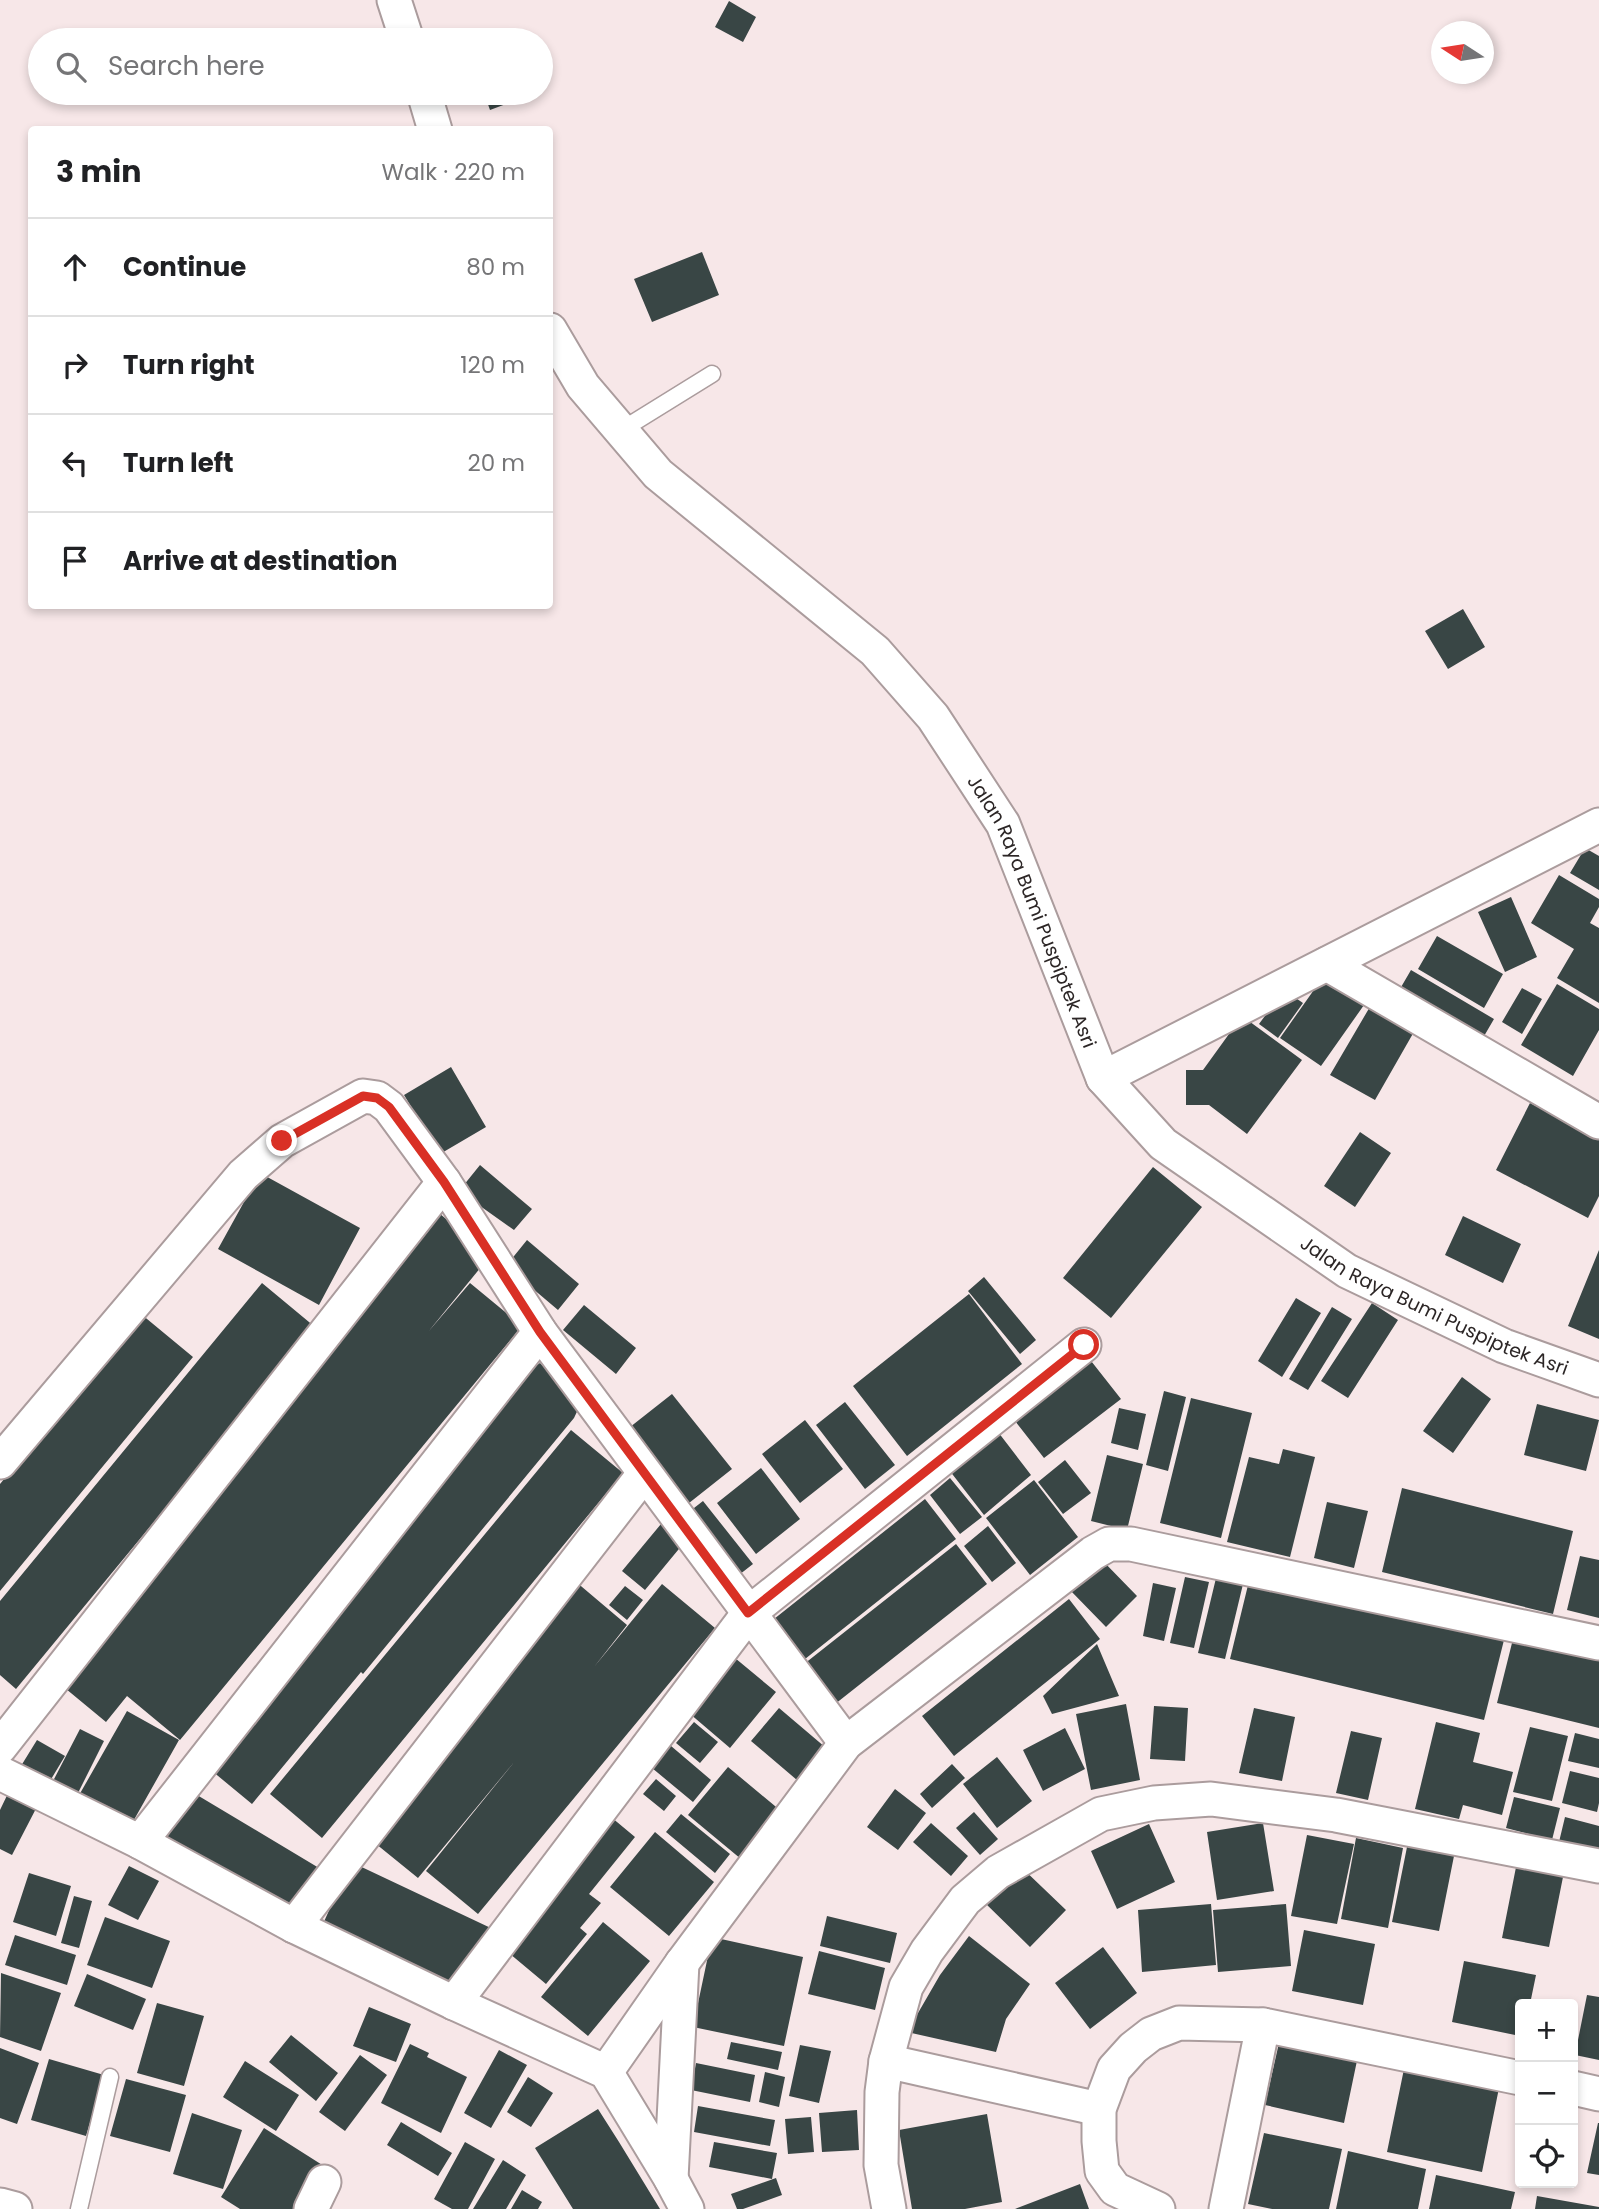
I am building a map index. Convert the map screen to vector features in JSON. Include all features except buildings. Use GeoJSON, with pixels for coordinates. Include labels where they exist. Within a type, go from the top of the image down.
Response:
{"type":"FeatureCollection","features":[{"type":"Feature","properties":{"kind":"street"},"geometry":{"type":"LineString","coordinates":[[394,0],[403,28]]}},
{"type":"Feature","properties":{"kind":"street"},"geometry":{"type":"LineString","coordinates":[[428,105],[434,126]]}},
{"type":"Feature","properties":{"kind":"street","name":"Jalan Raya Bumi Puspiptek Asri"},"geometry":{"type":"LineString","coordinates":[[553,335],[583,386],[658,474],[875,651],[933,716],[1003,824],[1103,1078],[1163,1144],[1347,1271],[1504,1346],[1599,1380]]}},
{"type":"Feature","properties":{"kind":"street"},"geometry":{"type":"LineString","coordinates":[[1103,1078],[1599,825]]}},
{"type":"Feature","properties":{"kind":"street"},"geometry":{"type":"LineString","coordinates":[[1327,964],[1595,1113]]}},
{"type":"Feature","properties":{"kind":"street"},"geometry":{"type":"LineString","coordinates":[[0,1462],[243,1175],[282,1141],[363,1096],[377,1098],[389,1107],[444,1182],[540,1332],[846,1743]]}},
{"type":"Feature","properties":{"kind":"street"},"geometry":{"type":"LineString","coordinates":[[0,1747],[444,1182]]}},
{"type":"Feature","properties":{"kind":"street"},"geometry":{"type":"LineString","coordinates":[[141,1842],[540,1332]]}},
{"type":"Feature","properties":{"kind":"street"},"geometry":{"type":"LineString","coordinates":[[454,2003],[748,1613],[1084,1345]]}},
{"type":"Feature","properties":{"kind":"street"},"geometry":{"type":"LineString","coordinates":[[294,1926],[644,1474]]}},
{"type":"Feature","properties":{"kind":"street"},"geometry":{"type":"LineString","coordinates":[[606,2072],[682,1963],[846,1743],[1093,1553],[1109,1545],[1131,1544],[1599,1643]]}},
{"type":"Feature","properties":{"kind":"street"},"geometry":{"type":"LineString","coordinates":[[0,1773],[141,1842],[294,1926],[606,2072],[687,2209]]}},
{"type":"Feature","properties":{"kind":"street"},"geometry":{"type":"LineString","coordinates":[[889,2209],[881,2165],[882,2092],[886,2061],[906,1987],[927,1951],[965,1900],[998,1872],[1101,1814],[1154,1804],[1211,1799],[1336,1815],[1599,1866]]}},
{"type":"Feature","properties":{"kind":"street"},"geometry":{"type":"LineString","coordinates":[[671,2179],[682,1963]]}},
{"type":"Feature","properties":{"kind":"street"},"geometry":{"type":"LineString","coordinates":[[1157,2209],[1115,2189],[1102,2172],[1100,2109],[1114,2069],[1133,2048],[1151,2034],[1179,2023],[1263,2025],[1515,2077]]}},
{"type":"Feature","properties":{"kind":"street"},"geometry":{"type":"LineString","coordinates":[[1226,2209],[1263,2025]]}},
{"type":"Feature","properties":{"kind":"street"},"geometry":{"type":"LineString","coordinates":[[886,2061],[1100,2109]]}},
{"type":"Feature","properties":{"kind":"street"},"geometry":{"type":"LineString","coordinates":[[1578,2089],[1599,2094]]}},
{"type":"Feature","properties":{"kind":"street"},"geometry":{"type":"LineString","coordinates":[[0,2204],[15,2209]]}},
{"type":"Feature","properties":{"kind":"lane"},"geometry":{"type":"LineString","coordinates":[[620,431],[712,374]]}},
{"type":"Feature","properties":{"kind":"lane"},"geometry":{"type":"LineString","coordinates":[[79,2209],[110,2077]]}},
{"type":"Feature","properties":{"kind":"route"},"geometry":{"type":"LineString","coordinates":[[282,1141],[363,1096],[377,1098],[389,1107],[444,1182],[540,1332],[748,1613],[1084,1345]]}}]}
